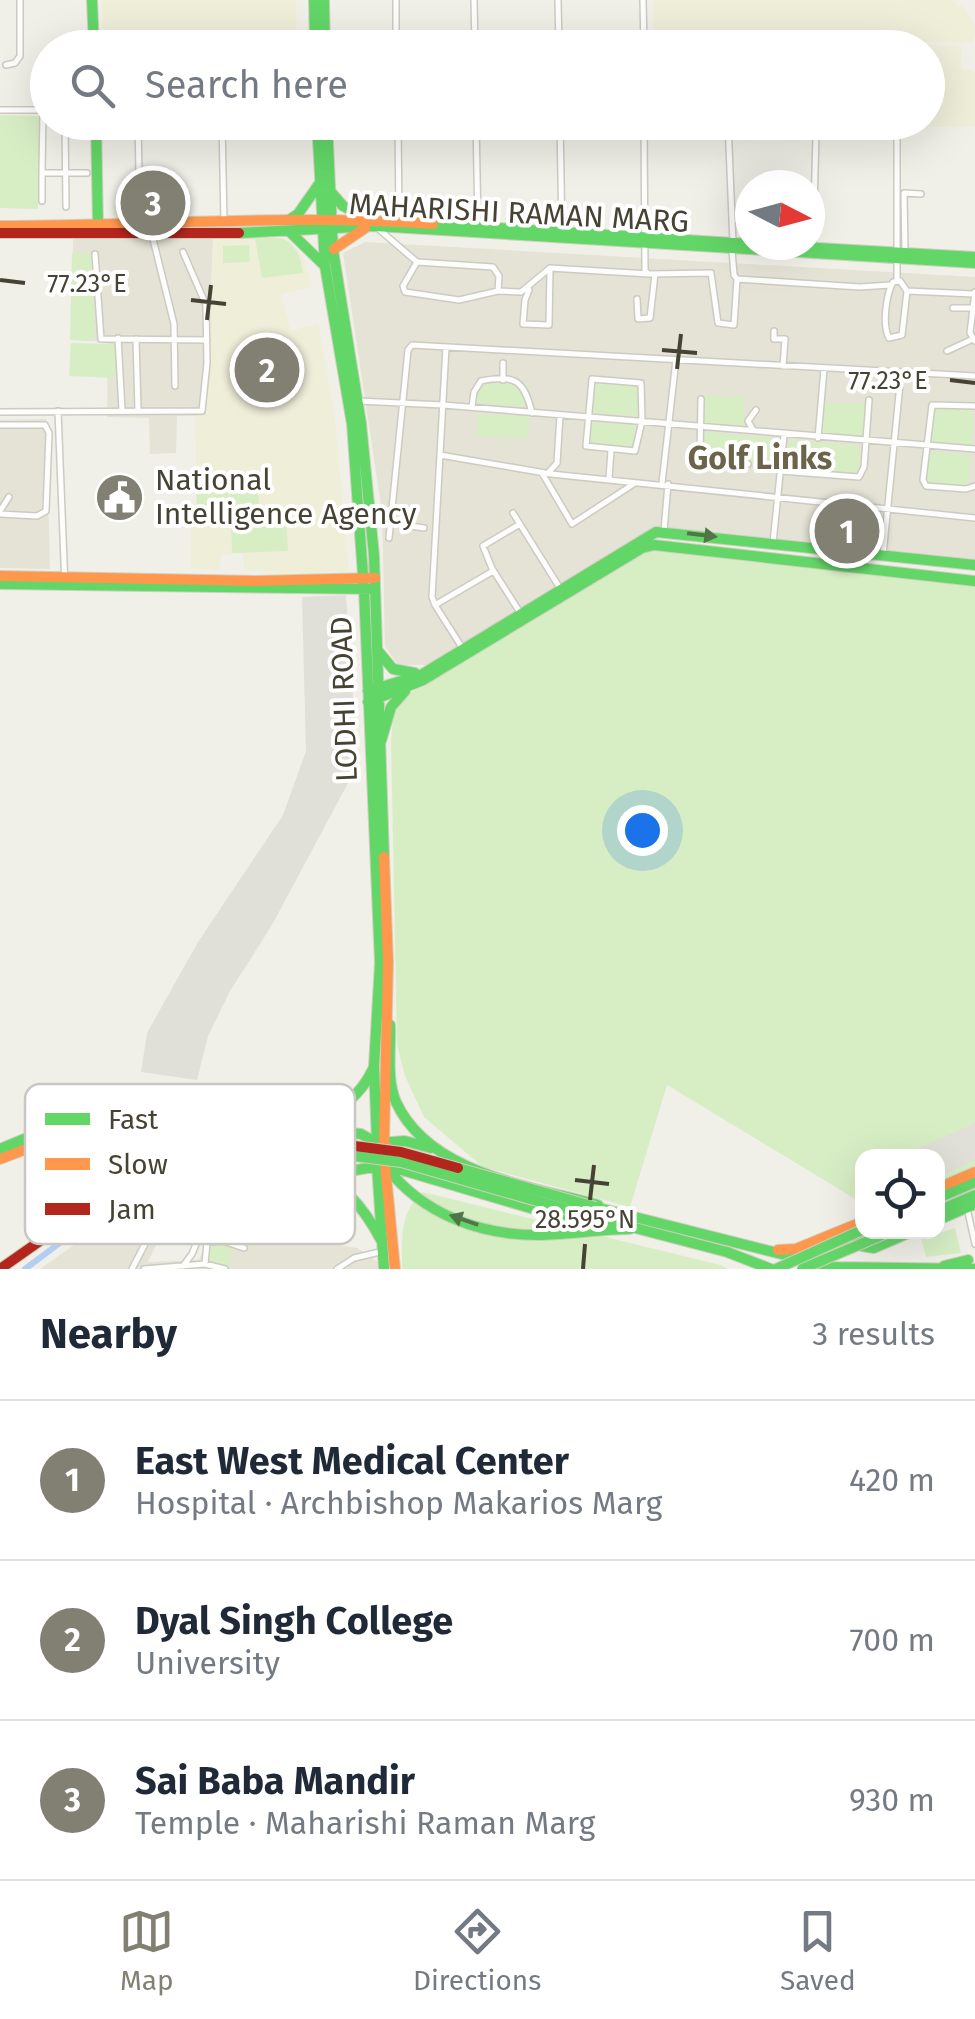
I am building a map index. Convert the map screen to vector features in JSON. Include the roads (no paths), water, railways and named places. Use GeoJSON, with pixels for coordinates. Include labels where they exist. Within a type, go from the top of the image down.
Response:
{"type":"FeatureCollection","features":[{"type":"Feature","properties":{"kind":"main road"},"geometry":{"type":"LineString","coordinates":[[92,0],[93,30]]}},
{"type":"Feature","properties":{"kind":"main road"},"geometry":{"type":"LineString","coordinates":[[314,0],[315,30]]}},
{"type":"Feature","properties":{"kind":"main road"},"geometry":{"type":"LineString","coordinates":[[324,0],[325,30]]}},
{"type":"Feature","properties":{"kind":"main road"},"geometry":{"type":"LineString","coordinates":[[96,140],[98,226]]}},
{"type":"Feature","properties":{"kind":"main road","name":"LODHI ROAD"},"geometry":{"type":"LineString","coordinates":[[318,140],[320,182],[358,402],[369,584],[380,964],[374,1066],[381,1143],[392,1154],[381,1165],[384,1269]]}},
{"type":"Feature","properties":{"kind":"main road"},"geometry":{"type":"LineString","coordinates":[[327,140],[331,191],[328,224]]}},
{"type":"Feature","properties":{"kind":"main road"},"geometry":{"type":"LineString","coordinates":[[320,182],[288,226],[325,266]]}},
{"type":"Feature","properties":{"kind":"main road"},"geometry":{"type":"LineString","coordinates":[[331,191],[343,206],[371,224],[334,250]]}},
{"type":"Feature","properties":{"kind":"main road","name":"MAHARISHI RAMAN MARG"},"geometry":{"type":"LineString","coordinates":[[371,224],[399,221],[478,230]]}},
{"type":"Feature","properties":{"kind":"main road","name":"LODHI ROAD"},"geometry":{"type":"LineString","coordinates":[[328,224],[325,266],[352,424],[376,645],[373,695],[380,749],[388,1001],[381,1143],[369,1154],[381,1165],[394,1269]]}},
{"type":"Feature","properties":{"kind":"main road","name":"MAHARISHI RAMAN MARG"},"geometry":{"type":"LineString","coordinates":[[0,233],[152,235],[371,224],[901,255]]}},
{"type":"Feature","properties":{"kind":"main road","name":"MAHARISHI RAMAN MARG"},"geometry":{"type":"LineString","coordinates":[[0,226],[288,226]]}},
{"type":"Feature","properties":{"kind":"main road","name":"MAHARISHI RAMAN MARG"},"geometry":{"type":"LineString","coordinates":[[825,249],[975,260]]}},
{"type":"Feature","properties":{"kind":"main road"},"geometry":{"type":"LineString","coordinates":[[373,695],[425,676],[649,534],[664,531],[975,565]]}},
{"type":"Feature","properties":{"kind":"main road"},"geometry":{"type":"LineString","coordinates":[[380,749],[393,700],[521,614],[642,548],[654,545],[975,580]]}},
{"type":"Feature","properties":{"kind":"main road"},"geometry":{"type":"LineString","coordinates":[[0,580],[369,584]]}},
{"type":"Feature","properties":{"kind":"main road"},"geometry":{"type":"LineString","coordinates":[[376,645],[381,658],[397,671],[425,676]]}},
{"type":"Feature","properties":{"kind":"main road"},"geometry":{"type":"LineString","coordinates":[[388,1001],[396,1101],[409,1124],[434,1149]]}},
{"type":"Feature","properties":{"kind":"main road"},"geometry":{"type":"LineString","coordinates":[[355,1100],[374,1066]]}},
{"type":"Feature","properties":{"kind":"main road"},"geometry":{"type":"LineString","coordinates":[[355,1133],[381,1143],[405,1141],[434,1149],[472,1168],[601,1206],[630,1224],[716,1246],[774,1269],[855,1233]]}},
{"type":"Feature","properties":{"kind":"main road"},"geometry":{"type":"LineString","coordinates":[[0,1149],[25,1139]]}},
{"type":"Feature","properties":{"kind":"main road"},"geometry":{"type":"LineString","coordinates":[[0,1159],[25,1149]]}},
{"type":"Feature","properties":{"kind":"main road"},"geometry":{"type":"LineString","coordinates":[[355,1156],[401,1162],[595,1217]]}},
{"type":"Feature","properties":{"kind":"main road"},"geometry":{"type":"LineString","coordinates":[[381,1165],[420,1202],[461,1221],[498,1231],[534,1235],[595,1217]]}},
{"type":"Feature","properties":{"kind":"main road"},"geometry":{"type":"LineString","coordinates":[[355,1170],[381,1165],[595,1217],[766,1250],[805,1266],[972,1264]]}},
{"type":"Feature","properties":{"kind":"main road"},"geometry":{"type":"LineString","coordinates":[[945,1185],[975,1172]]}},
{"type":"Feature","properties":{"kind":"main road"},"geometry":{"type":"LineString","coordinates":[[945,1195],[975,1182]]}},
{"type":"Feature","properties":{"kind":"main road"},"geometry":{"type":"LineString","coordinates":[[945,1208],[975,1194]]}},
{"type":"Feature","properties":{"kind":"main road"},"geometry":{"type":"LineString","coordinates":[[355,1203],[374,1227],[384,1250]]}},
{"type":"Feature","properties":{"kind":"main road"},"geometry":{"type":"LineString","coordinates":[[945,1217],[971,1206]]}},
{"type":"Feature","properties":{"kind":"main road"},"geometry":{"type":"LineString","coordinates":[[766,1250],[796,1249],[855,1225]]}},
{"type":"Feature","properties":{"kind":"main road"},"geometry":{"type":"LineString","coordinates":[[856,1239],[870,1248],[893,1239]]}},
{"type":"Feature","properties":{"kind":"main road"},"geometry":{"type":"LineString","coordinates":[[805,1266],[871,1239]]}},
{"type":"Feature","properties":{"kind":"main road"},"geometry":{"type":"LineString","coordinates":[[0,1269],[36,1244]]}},
{"type":"Feature","properties":{"kind":"street"},"geometry":{"type":"LineString","coordinates":[[6,66],[20,56],[20,0]]}},
{"type":"Feature","properties":{"kind":"street"},"geometry":{"type":"LineString","coordinates":[[396,0],[396,30]]}},
{"type":"Feature","properties":{"kind":"street"},"geometry":{"type":"LineString","coordinates":[[474,0],[475,30]]}},
{"type":"Feature","properties":{"kind":"street"},"geometry":{"type":"LineString","coordinates":[[558,0],[559,30]]}},
{"type":"Feature","properties":{"kind":"street"},"geometry":{"type":"LineString","coordinates":[[643,0],[644,30]]}},
{"type":"Feature","properties":{"kind":"street"},"geometry":{"type":"LineString","coordinates":[[0,110],[30,110]]}},
{"type":"Feature","properties":{"kind":"street"},"geometry":{"type":"LineString","coordinates":[[42,201],[44,140]]}},
{"type":"Feature","properties":{"kind":"street"},"geometry":{"type":"LineString","coordinates":[[65,140],[66,207]]}},
{"type":"Feature","properties":{"kind":"street"},"geometry":{"type":"LineString","coordinates":[[138,140],[140,226]]}},
{"type":"Feature","properties":{"kind":"street"},"geometry":{"type":"LineString","coordinates":[[222,140],[224,224]]}},
{"type":"Feature","properties":{"kind":"street"},"geometry":{"type":"LineString","coordinates":[[398,140],[399,221]]}},
{"type":"Feature","properties":{"kind":"street"},"geometry":{"type":"LineString","coordinates":[[476,140],[478,230]]}},
{"type":"Feature","properties":{"kind":"street"},"geometry":{"type":"LineString","coordinates":[[560,140],[562,237]]}},
{"type":"Feature","properties":{"kind":"street"},"geometry":{"type":"LineString","coordinates":[[644,140],[644,268],[652,274]]}},
{"type":"Feature","properties":{"kind":"street"},"geometry":{"type":"LineString","coordinates":[[550,268],[549,325],[523,324],[524,300],[550,268],[711,273],[718,324],[734,324],[737,279],[729,140]]}},
{"type":"Feature","properties":{"kind":"street"},"geometry":{"type":"LineString","coordinates":[[815,170],[816,140]]}},
{"type":"Feature","properties":{"kind":"street"},"geometry":{"type":"LineString","coordinates":[[898,140],[901,255]]}},
{"type":"Feature","properties":{"kind":"street"},"geometry":{"type":"LineString","coordinates":[[42,173],[87,173]]}},
{"type":"Feature","properties":{"kind":"street"},"geometry":{"type":"LineString","coordinates":[[737,279],[860,287],[893,283],[905,286],[902,335],[889,338],[885,331],[893,283],[901,255],[904,193],[921,194]]}},
{"type":"Feature","properties":{"kind":"street"},"geometry":{"type":"LineString","coordinates":[[371,224],[417,262],[493,268],[499,276],[498,291]]}},
{"type":"Feature","properties":{"kind":"street"},"geometry":{"type":"LineString","coordinates":[[152,235],[176,339],[175,386]]}},
{"type":"Feature","properties":{"kind":"street"},"geometry":{"type":"LineString","coordinates":[[0,412],[204,409],[205,301],[183,252]]}},
{"type":"Feature","properties":{"kind":"street"},"geometry":{"type":"LineString","coordinates":[[95,254],[100,338],[206,340]]}},
{"type":"Feature","properties":{"kind":"street"},"geometry":{"type":"LineString","coordinates":[[417,262],[404,286],[405,292],[459,300],[530,288]]}},
{"type":"Feature","properties":{"kind":"street"},"geometry":{"type":"LineString","coordinates":[[637,298],[638,319],[650,318],[652,274]]}},
{"type":"Feature","properties":{"kind":"street"},"geometry":{"type":"LineString","coordinates":[[907,291],[974,293],[974,340],[946,351]]}},
{"type":"Feature","properties":{"kind":"street"},"geometry":{"type":"LineString","coordinates":[[952,308],[972,308]]}},
{"type":"Feature","properties":{"kind":"street"},"geometry":{"type":"LineString","coordinates":[[774,331],[774,339],[784,340],[783,366]]}},
{"type":"Feature","properties":{"kind":"street"},"geometry":{"type":"LineString","coordinates":[[118,338],[122,411]]}},
{"type":"Feature","properties":{"kind":"street"},"geometry":{"type":"LineString","coordinates":[[136,338],[138,411]]}},
{"type":"Feature","properties":{"kind":"street"},"geometry":{"type":"LineString","coordinates":[[389,538],[410,346],[975,376]]}},
{"type":"Feature","properties":{"kind":"street"},"geometry":{"type":"LineString","coordinates":[[446,347],[432,597],[463,650]]}},
{"type":"Feature","properties":{"kind":"street"},"geometry":{"type":"LineString","coordinates":[[664,531],[667,423],[676,360]]}},
{"type":"Feature","properties":{"kind":"street"},"geometry":{"type":"LineString","coordinates":[[502,380],[503,363]]}},
{"type":"Feature","properties":{"kind":"street"},"geometry":{"type":"LineString","coordinates":[[818,438],[824,369]]}},
{"type":"Feature","properties":{"kind":"street"},"geometry":{"type":"LineString","coordinates":[[883,555],[902,374]]}},
{"type":"Feature","properties":{"kind":"street"},"geometry":{"type":"LineString","coordinates":[[592,379],[638,382],[643,386],[642,422],[635,451],[586,446],[592,379]]}},
{"type":"Feature","properties":{"kind":"street"},"geometry":{"type":"LineString","coordinates":[[472,407],[474,392],[481,381],[515,380],[524,387],[532,413]]}},
{"type":"Feature","properties":{"kind":"street"},"geometry":{"type":"LineString","coordinates":[[701,400],[702,458],[748,464]]}},
{"type":"Feature","properties":{"kind":"street"},"geometry":{"type":"LineString","coordinates":[[780,471],[856,478],[864,467],[869,400]]}},
{"type":"Feature","properties":{"kind":"street"},"geometry":{"type":"LineString","coordinates":[[358,402],[443,404],[975,448]]}},
{"type":"Feature","properties":{"kind":"street"},"geometry":{"type":"LineString","coordinates":[[975,406],[932,405],[924,484],[966,489],[975,486]]}},
{"type":"Feature","properties":{"kind":"street"},"geometry":{"type":"LineString","coordinates":[[755,432],[748,421],[756,410]]}},
{"type":"Feature","properties":{"kind":"street"},"geometry":{"type":"LineString","coordinates":[[58,411],[64,583]]}},
{"type":"Feature","properties":{"kind":"street"},"geometry":{"type":"LineString","coordinates":[[545,473],[557,463],[560,415]]}},
{"type":"Feature","properties":{"kind":"street"},"geometry":{"type":"LineString","coordinates":[[0,425],[45,425],[48,433],[46,511],[36,516],[0,513],[9,497]]}},
{"type":"Feature","properties":{"kind":"street"},"geometry":{"type":"LineString","coordinates":[[774,544],[784,434]]}},
{"type":"Feature","properties":{"kind":"street"},"geometry":{"type":"LineString","coordinates":[[609,479],[611,450]]}},
{"type":"Feature","properties":{"kind":"street"},"geometry":{"type":"LineString","coordinates":[[440,455],[545,473],[975,518]]}},
{"type":"Feature","properties":{"kind":"street"},"geometry":{"type":"LineString","coordinates":[[545,473],[572,524],[637,481]]}},
{"type":"Feature","properties":{"kind":"street"},"geometry":{"type":"LineString","coordinates":[[944,514],[946,505]]}},
{"type":"Feature","properties":{"kind":"street"},"geometry":{"type":"LineString","coordinates":[[513,513],[562,592]]}},
{"type":"Feature","properties":{"kind":"street"},"geometry":{"type":"LineString","coordinates":[[390,524],[424,528]]}},
{"type":"Feature","properties":{"kind":"street"},"geometry":{"type":"LineString","coordinates":[[520,524],[484,546],[521,614]]}},
{"type":"Feature","properties":{"kind":"street"},"geometry":{"type":"LineString","coordinates":[[434,605],[494,570]]}},
{"type":"Feature","properties":{"kind":"street"},"geometry":{"type":"LineString","coordinates":[[971,1206],[975,1244]]}},
{"type":"Feature","properties":{"kind":"street"},"geometry":{"type":"LineString","coordinates":[[132,1269],[145,1244]]}},
{"type":"Feature","properties":{"kind":"street"},"geometry":{"type":"LineString","coordinates":[[183,1266],[196,1244]]}},
{"type":"Feature","properties":{"kind":"street"},"geometry":{"type":"LineString","coordinates":[[205,1264],[207,1244]]}},
{"type":"Feature","properties":{"kind":"street"},"geometry":{"type":"LineString","coordinates":[[233,1244],[244,1248]]}},
{"type":"Feature","properties":{"kind":"street"},"geometry":{"type":"LineString","coordinates":[[337,1269],[354,1258],[384,1250]]}},
{"type":"Feature","properties":{"kind":"street"},"geometry":{"type":"LineString","coordinates":[[144,1269],[205,1264],[225,1269]]}},
{"type":"Feature","properties":{"kind":"waterway"},"geometry":{"type":"LineString","coordinates":[[25,1269],[58,1244]]}},
{"type":"Feature","properties":{"kind":"place","name":"Sai Baba Mandir"},"geometry":{"type":"Point","coordinates":[153,203]}},
{"type":"Feature","properties":{"kind":"place","name":"Dyal Singh College"},"geometry":{"type":"Point","coordinates":[267,370]}},
{"type":"Feature","properties":{"kind":"place","name":"National Intelligence Agency"},"geometry":{"type":"Point","coordinates":[120,497]}},
{"type":"Feature","properties":{"kind":"place","name":"East West Medical Center"},"geometry":{"type":"Point","coordinates":[847,531]}},
{"type":"Feature","properties":{"kind":"district","name":"Golf Links"},"geometry":{"type":"Point","coordinates":[760,458]}}]}
